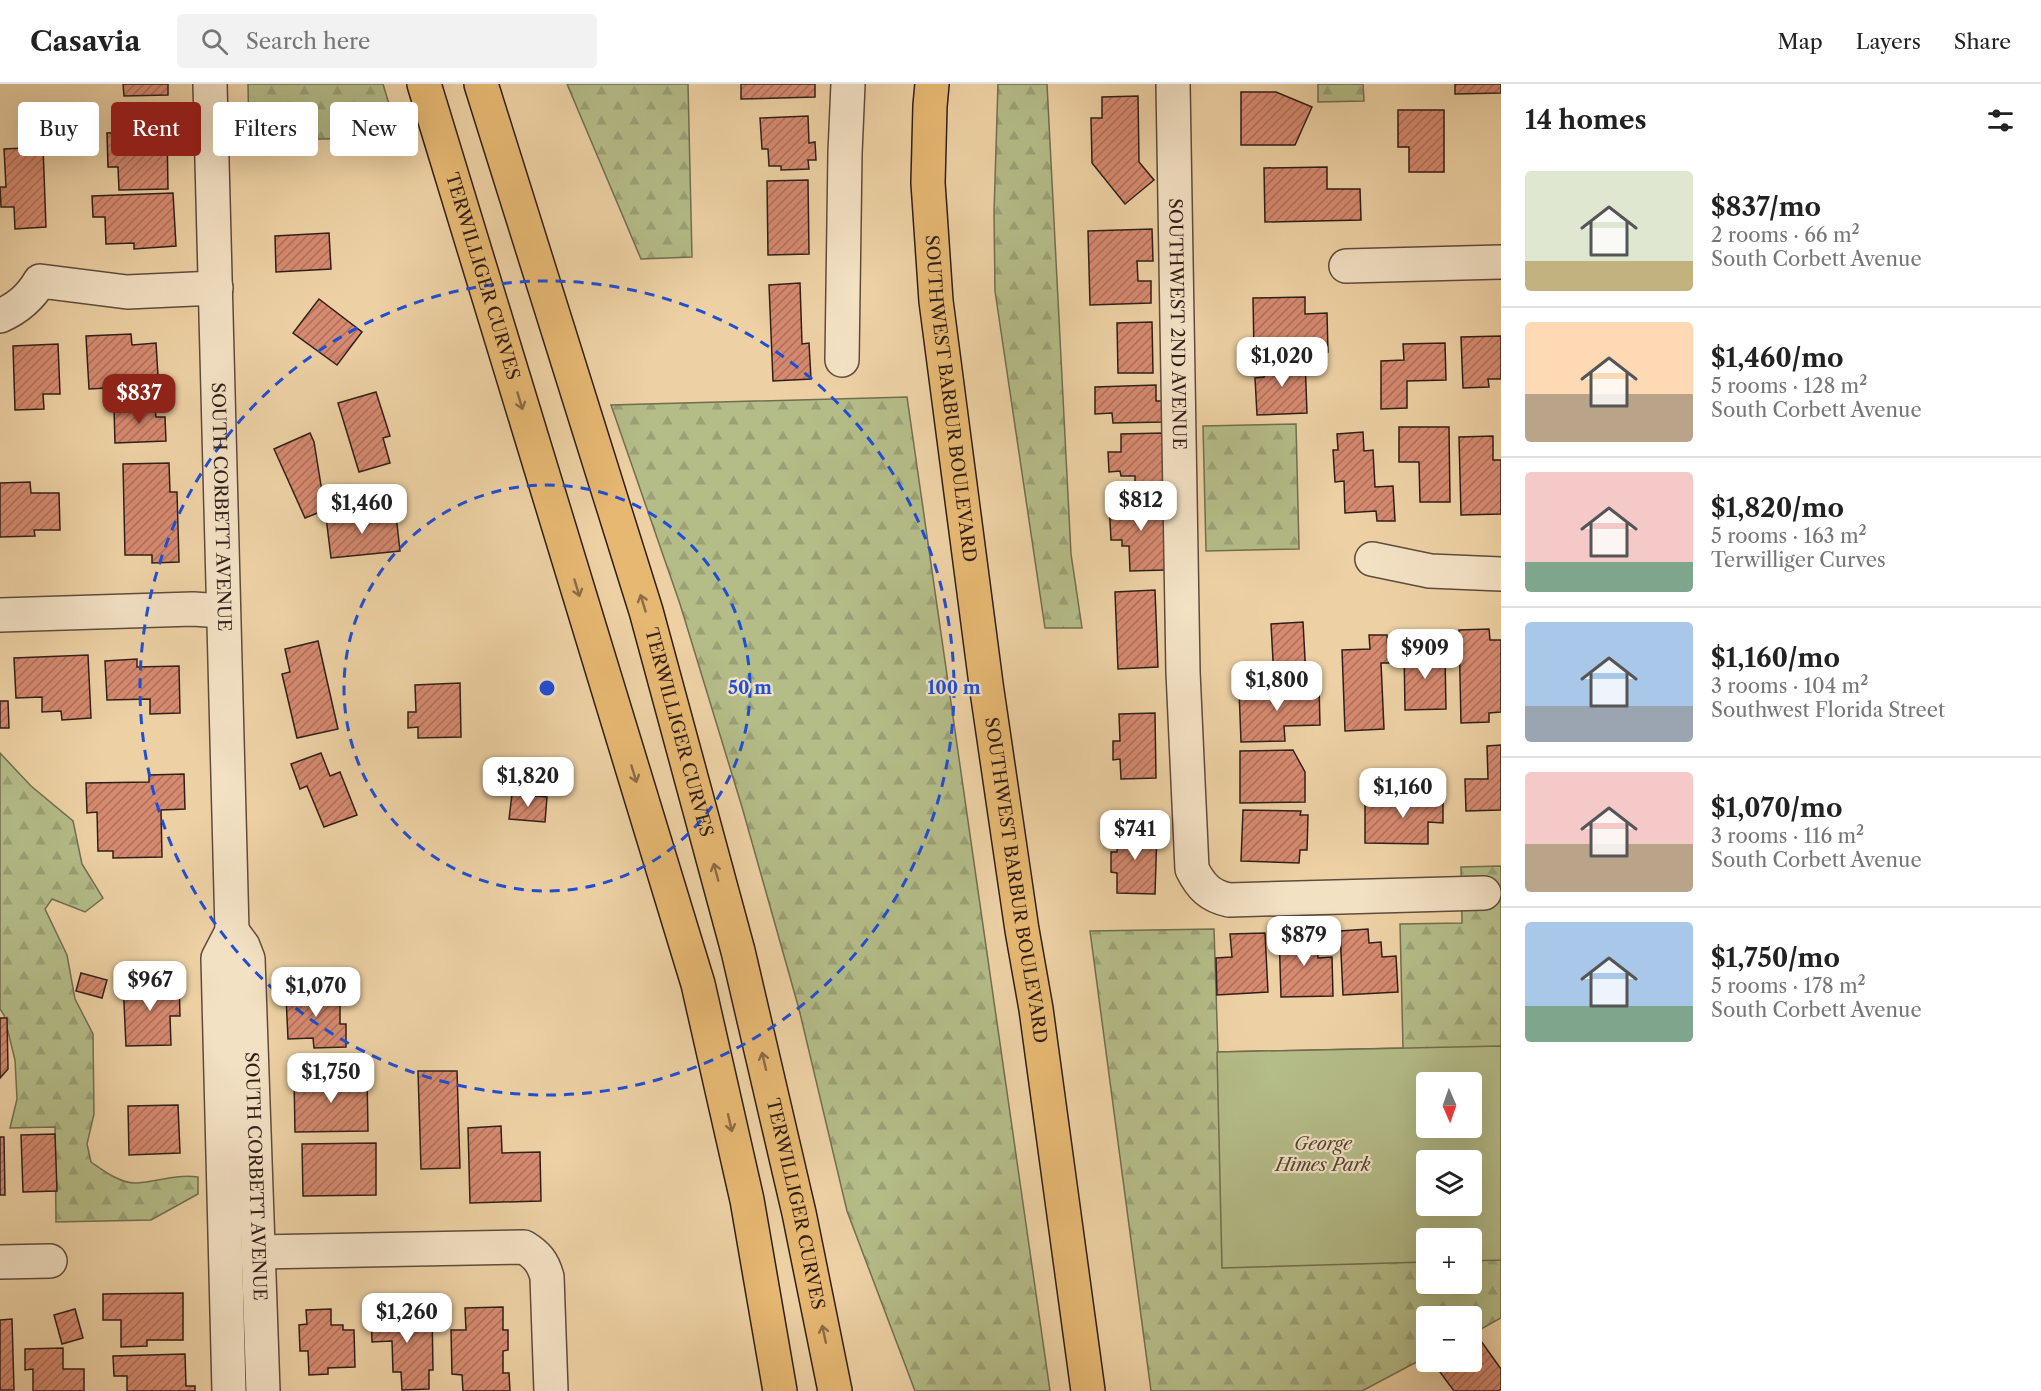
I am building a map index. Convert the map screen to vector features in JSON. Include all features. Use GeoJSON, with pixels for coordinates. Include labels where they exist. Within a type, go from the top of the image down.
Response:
{"type":"FeatureCollection","features":[{"type":"Feature","properties":{"kind":"main road","name":"TERWILLIGER CURVES"},"geometry":{"type":"LineString","coordinates":[[424,84],[698,984],[747,1200],[780,1391]]}},
{"type":"Feature","properties":{"kind":"main road","name":"TERWILLIGER CURVES"},"geometry":{"type":"LineString","coordinates":[[481,84],[646,611],[735,940],[799,1213],[835,1391]]}},
{"type":"Feature","properties":{"kind":"main road","name":"SOUTHWEST BARBUR BOULEVARD"},"geometry":{"type":"LineString","coordinates":[[932,84],[928,183],[936,301],[986,684],[1022,930],[1036,1009],[1088,1391]]}},
{"type":"Feature","properties":{"kind":"street","name":"SOUTH CORBETT AVENUE"},"geometry":{"type":"LineString","coordinates":[[210,84],[232,931],[218,958],[229,1391]]}},
{"type":"Feature","properties":{"kind":"street"},"geometry":{"type":"LineString","coordinates":[[842,360],[848,84]]}},
{"type":"Feature","properties":{"kind":"street","name":"SOUTHWEST 2ND AVENUE"},"geometry":{"type":"LineString","coordinates":[[1173,84],[1183,672],[1192,869],[1202,886],[1218,897],[1229,900],[1484,893]]}},
{"type":"Feature","properties":{"kind":"street"},"geometry":{"type":"LineString","coordinates":[[1346,266],[1501,262]]}},
{"type":"Feature","properties":{"kind":"street"},"geometry":{"type":"LineString","coordinates":[[0,316],[18,307],[32,295],[40,281],[127,292],[216,288]]}},
{"type":"Feature","properties":{"kind":"street"},"geometry":{"type":"LineString","coordinates":[[1372,559],[1430,571],[1501,574]]}},
{"type":"Feature","properties":{"kind":"street"},"geometry":{"type":"LineString","coordinates":[[0,615],[193,609],[223,611]]}},
{"type":"Feature","properties":{"kind":"street","name":"SOUTH CORBETT AVENUE"},"geometry":{"type":"LineString","coordinates":[[232,931],[243,946],[248,959],[263,1391]]}},
{"type":"Feature","properties":{"kind":"street"},"geometry":{"type":"LineString","coordinates":[[258,1251],[524,1247],[536,1254],[544,1266],[547,1277],[551,1391]]}},
{"type":"Feature","properties":{"kind":"street"},"geometry":{"type":"LineString","coordinates":[[0,1262],[50,1261]]}},
{"type":"Feature","properties":{"kind":"green space"},"geometry":{"type":"Polygon","coordinates":[[[248,84],[383,84],[388,102],[330,102],[330,139],[318,139],[318,102],[248,102],[248,84]]]}},
{"type":"Feature","properties":{"kind":"green space"},"geometry":{"type":"Polygon","coordinates":[[[567,84],[688,84],[692,257],[641,259],[567,84]]]}},
{"type":"Feature","properties":{"kind":"green space"},"geometry":{"type":"Polygon","coordinates":[[[998,84],[1047,84],[1071,554],[1082,628],[1045,628],[995,291],[994,213],[998,84]]]}},
{"type":"Feature","properties":{"kind":"green space"},"geometry":{"type":"Polygon","coordinates":[[[1318,84],[1363,84],[1364,101],[1318,102],[1318,84]]]}},
{"type":"Feature","properties":{"kind":"green space"},"geometry":{"type":"Polygon","coordinates":[[[907,397],[1050,1391],[915,1391],[847,1211],[799,1009],[742,807],[680,604],[611,405],[907,397]]]}},
{"type":"Feature","properties":{"kind":"green space"},"geometry":{"type":"Polygon","coordinates":[[[1296,424],[1299,549],[1206,551],[1203,426],[1296,424]]]}},
{"type":"Feature","properties":{"kind":"green space"},"geometry":{"type":"Polygon","coordinates":[[[0,753],[31,786],[73,821],[82,864],[103,898],[85,912],[52,899],[45,909],[67,955],[75,999],[93,1034],[94,1114],[87,1144],[91,1162],[113,1176],[131,1183],[183,1176],[198,1177],[198,1194],[151,1220],[56,1222],[55,1127],[10,1128],[17,1099],[15,1060],[4,1015],[0,1009],[0,753]]]}},
{"type":"Feature","properties":{"kind":"green space"},"geometry":{"type":"Polygon","coordinates":[[[1501,866],[1501,1318],[1482,1328],[1482,1306],[1416,1306],[1416,1362],[1362,1391],[1151,1391],[1090,931],[1214,929],[1218,1052],[1403,1048],[1400,924],[1462,923],[1461,867],[1501,866]]]}},
{"type":"Feature","properties":{"kind":"green space","name":"George Himes Park"},"geometry":{"type":"Polygon","coordinates":[[[1501,1046],[1501,1260],[1482,1261],[1482,1228],[1416,1228],[1416,1262],[1222,1268],[1217,1052],[1501,1046]]]}},
{"type":"Feature","properties":{"kind":"building"},"geometry":{"type":"Polygon","coordinates":[[[123,84],[168,84],[168,95],[124,96],[123,84]]]}},
{"type":"Feature","properties":{"kind":"building"},"geometry":{"type":"Polygon","coordinates":[[[741,84],[815,84],[815,97],[741,99],[741,84]]]}},
{"type":"Feature","properties":{"kind":"building"},"geometry":{"type":"Polygon","coordinates":[[[1455,84],[1501,84],[1501,93],[1455,94],[1455,84]]]}},
{"type":"Feature","properties":{"kind":"building"},"geometry":{"type":"Polygon","coordinates":[[[1241,92],[1276,92],[1312,107],[1295,145],[1241,145],[1241,92]]]}},
{"type":"Feature","properties":{"kind":"building"},"geometry":{"type":"Polygon","coordinates":[[[1138,96],[1139,162],[1154,180],[1125,204],[1092,163],[1091,118],[1102,118],[1102,97],[1138,96]]]}},
{"type":"Feature","properties":{"kind":"building"},"geometry":{"type":"Polygon","coordinates":[[[1398,110],[1444,110],[1444,172],[1409,172],[1409,147],[1398,147],[1398,110]]]}},
{"type":"Feature","properties":{"kind":"building"},"geometry":{"type":"Polygon","coordinates":[[[808,116],[809,143],[815,142],[816,160],[808,160],[809,169],[781,170],[781,166],[769,166],[768,149],[762,149],[760,118],[808,116]]]}},
{"type":"Feature","properties":{"kind":"building"},"geometry":{"type":"Polygon","coordinates":[[[107,133],[111,133],[111,156],[167,156],[168,189],[119,190],[118,167],[108,167],[107,133]]]}},
{"type":"Feature","properties":{"kind":"building"},"geometry":{"type":"Polygon","coordinates":[[[18,148],[18,156],[43,156],[46,227],[15,229],[14,207],[1,207],[0,187],[6,187],[4,149],[18,148]]]}},
{"type":"Feature","properties":{"kind":"building"},"geometry":{"type":"Polygon","coordinates":[[[1327,167],[1327,189],[1360,189],[1361,220],[1265,222],[1264,168],[1327,167]]]}},
{"type":"Feature","properties":{"kind":"building"},"geometry":{"type":"Polygon","coordinates":[[[808,180],[809,254],[768,255],[767,181],[808,180]]]}},
{"type":"Feature","properties":{"kind":"building"},"geometry":{"type":"Polygon","coordinates":[[[173,193],[176,246],[134,249],[134,243],[106,244],[105,217],[93,217],[92,196],[173,193]]]}},
{"type":"Feature","properties":{"kind":"building"},"geometry":{"type":"Polygon","coordinates":[[[1152,229],[1153,261],[1137,261],[1138,281],[1151,281],[1151,303],[1090,305],[1088,231],[1152,229]]]}},
{"type":"Feature","properties":{"kind":"building"},"geometry":{"type":"Polygon","coordinates":[[[329,233],[331,269],[276,272],[275,236],[329,233]]]}},
{"type":"Feature","properties":{"kind":"building"},"geometry":{"type":"Polygon","coordinates":[[[800,283],[802,344],[809,343],[811,379],[773,381],[769,285],[800,283]]]}},
{"type":"Feature","properties":{"kind":"building"},"geometry":{"type":"Polygon","coordinates":[[[1305,297],[1305,314],[1327,313],[1328,352],[1254,354],[1253,298],[1305,297]]]}},
{"type":"Feature","properties":{"kind":"building"},"geometry":{"type":"Polygon","coordinates":[[[319,299],[362,332],[337,365],[293,333],[319,299]]]}},
{"type":"Feature","properties":{"kind":"building"},"geometry":{"type":"Polygon","coordinates":[[[1152,322],[1153,373],[1118,373],[1117,323],[1152,322]]]}},
{"type":"Feature","properties":{"kind":"building"},"geometry":{"type":"Polygon","coordinates":[[[131,334],[132,345],[156,343],[158,376],[124,378],[125,387],[89,389],[86,336],[131,334]]]}},
{"type":"Feature","properties":{"kind":"building"},"geometry":{"type":"Polygon","coordinates":[[[1501,336],[1501,379],[1488,379],[1489,387],[1463,388],[1461,337],[1501,336]]]}},
{"type":"Feature","properties":{"kind":"building"},"geometry":{"type":"Polygon","coordinates":[[[1445,343],[1446,380],[1407,381],[1407,408],[1381,409],[1381,361],[1404,360],[1403,344],[1445,343]]]}},
{"type":"Feature","properties":{"kind":"building"},"geometry":{"type":"Polygon","coordinates":[[[58,344],[60,394],[43,394],[44,409],[15,410],[13,346],[58,344]]]}},
{"type":"Feature","properties":{"kind":"building"},"geometry":{"type":"Polygon","coordinates":[[[1305,358],[1307,413],[1257,415],[1255,378],[1264,377],[1264,360],[1305,358]]]}},
{"type":"Feature","properties":{"kind":"building"},"geometry":{"type":"Polygon","coordinates":[[[1156,385],[1156,401],[1162,401],[1163,422],[1113,423],[1112,413],[1095,414],[1095,387],[1156,385]]]}},
{"type":"Feature","properties":{"kind":"building"},"geometry":{"type":"Polygon","coordinates":[[[376,392],[390,436],[383,438],[390,463],[359,472],[338,403],[376,392]]]}},
{"type":"Feature","properties":{"kind":"building"},"geometry":{"type":"Polygon","coordinates":[[[155,407],[156,417],[165,417],[166,441],[115,443],[114,408],[155,407]]]}},
{"type":"Feature","properties":{"kind":"building"},"geometry":{"type":"Polygon","coordinates":[[[1399,427],[1449,427],[1450,502],[1420,502],[1419,462],[1399,462],[1399,427]]]}},
{"type":"Feature","properties":{"kind":"building"},"geometry":{"type":"Polygon","coordinates":[[[1363,432],[1364,451],[1373,450],[1375,487],[1393,486],[1395,521],[1377,521],[1376,511],[1345,513],[1344,481],[1335,482],[1333,450],[1338,450],[1337,434],[1363,432]]]}},
{"type":"Feature","properties":{"kind":"building"},"geometry":{"type":"Polygon","coordinates":[[[310,433],[314,442],[325,510],[305,518],[274,449],[310,433]]]}},
{"type":"Feature","properties":{"kind":"building"},"geometry":{"type":"Polygon","coordinates":[[[1163,433],[1165,489],[1135,490],[1135,476],[1121,476],[1120,471],[1109,472],[1108,452],[1121,452],[1121,434],[1163,433]]]}},
{"type":"Feature","properties":{"kind":"building"},"geometry":{"type":"Polygon","coordinates":[[[1493,436],[1493,460],[1501,460],[1501,514],[1461,515],[1459,437],[1493,436]]]}},
{"type":"Feature","properties":{"kind":"building"},"geometry":{"type":"Polygon","coordinates":[[[169,463],[170,492],[177,492],[179,562],[152,563],[152,555],[125,555],[123,464],[169,463]]]}},
{"type":"Feature","properties":{"kind":"building"},"geometry":{"type":"Polygon","coordinates":[[[30,482],[31,493],[59,493],[60,530],[34,530],[35,536],[0,537],[0,483],[30,482]]]}},
{"type":"Feature","properties":{"kind":"building"},"geometry":{"type":"Polygon","coordinates":[[[1164,500],[1166,570],[1130,571],[1129,546],[1122,546],[1122,540],[1111,540],[1109,502],[1164,500]]]}},
{"type":"Feature","properties":{"kind":"building"},"geometry":{"type":"Polygon","coordinates":[[[372,512],[373,517],[396,515],[400,551],[331,558],[326,517],[372,512]]]}},
{"type":"Feature","properties":{"kind":"building"},"geometry":{"type":"Polygon","coordinates":[[[1155,590],[1158,667],[1118,669],[1115,592],[1155,590]]]}},
{"type":"Feature","properties":{"kind":"building"},"geometry":{"type":"Polygon","coordinates":[[[1303,622],[1306,677],[1274,679],[1271,624],[1303,622]]]}},
{"type":"Feature","properties":{"kind":"building"},"geometry":{"type":"Polygon","coordinates":[[[1489,629],[1490,640],[1501,640],[1501,712],[1489,713],[1489,722],[1461,723],[1459,630],[1489,629]]]}},
{"type":"Feature","properties":{"kind":"building"},"geometry":{"type":"Polygon","coordinates":[[[1369,635],[1387,635],[1389,663],[1381,663],[1384,729],[1345,731],[1342,650],[1370,649],[1369,635]]]}},
{"type":"Feature","properties":{"kind":"building"},"geometry":{"type":"Polygon","coordinates":[[[318,641],[338,729],[297,738],[282,674],[290,672],[285,649],[318,641]]]}},
{"type":"Feature","properties":{"kind":"building"},"geometry":{"type":"Polygon","coordinates":[[[1422,649],[1422,652],[1430,651],[1430,654],[1445,654],[1446,709],[1405,710],[1404,650],[1422,649]]]}},
{"type":"Feature","properties":{"kind":"building"},"geometry":{"type":"Polygon","coordinates":[[[88,655],[91,718],[62,720],[61,711],[42,712],[42,697],[16,698],[14,658],[88,655]]]}},
{"type":"Feature","properties":{"kind":"building"},"geometry":{"type":"Polygon","coordinates":[[[137,659],[137,667],[179,666],[180,713],[150,714],[150,699],[107,700],[105,661],[137,659]]]}},
{"type":"Feature","properties":{"kind":"building"},"geometry":{"type":"Polygon","coordinates":[[[460,683],[461,737],[418,738],[418,727],[408,728],[408,712],[416,712],[415,685],[460,683]]]}},
{"type":"Feature","properties":{"kind":"building"},"geometry":{"type":"Polygon","coordinates":[[[1319,686],[1320,725],[1284,726],[1285,741],[1241,742],[1239,689],[1319,686]]]}},
{"type":"Feature","properties":{"kind":"building"},"geometry":{"type":"Polygon","coordinates":[[[0,701],[8,701],[9,728],[0,728],[0,701]]]}},
{"type":"Feature","properties":{"kind":"building"},"geometry":{"type":"Polygon","coordinates":[[[1155,713],[1156,778],[1121,779],[1120,759],[1113,760],[1113,741],[1120,741],[1119,714],[1155,713]]]}},
{"type":"Feature","properties":{"kind":"building"},"geometry":{"type":"Polygon","coordinates":[[[1501,745],[1501,810],[1466,811],[1465,779],[1488,779],[1487,746],[1501,745]]]}},
{"type":"Feature","properties":{"kind":"building"},"geometry":{"type":"Polygon","coordinates":[[[1293,750],[1305,772],[1305,802],[1240,803],[1240,751],[1293,750]]]}},
{"type":"Feature","properties":{"kind":"building"},"geometry":{"type":"Polygon","coordinates":[[[321,753],[330,776],[340,772],[357,815],[324,827],[307,786],[300,789],[291,764],[321,753]]]}},
{"type":"Feature","properties":{"kind":"building"},"geometry":{"type":"Polygon","coordinates":[[[184,774],[185,809],[161,810],[162,857],[113,858],[113,851],[98,851],[97,812],[87,813],[86,783],[149,782],[149,775],[184,774]]]}},
{"type":"Feature","properties":{"kind":"building"},"geometry":{"type":"Polygon","coordinates":[[[512,794],[547,797],[545,822],[509,819],[512,794]]]}},
{"type":"Feature","properties":{"kind":"building"},"geometry":{"type":"Polygon","coordinates":[[[1398,794],[1443,794],[1443,823],[1428,822],[1428,844],[1365,843],[1365,801],[1397,801],[1398,794]]]}},
{"type":"Feature","properties":{"kind":"building"},"geometry":{"type":"Polygon","coordinates":[[[1243,810],[1301,811],[1300,815],[1308,815],[1307,850],[1300,850],[1299,863],[1241,861],[1243,810]]]}},
{"type":"Feature","properties":{"kind":"building"},"geometry":{"type":"Polygon","coordinates":[[[1118,828],[1157,830],[1155,894],[1117,893],[1117,873],[1111,872],[1111,852],[1117,852],[1118,828]]]}},
{"type":"Feature","properties":{"kind":"building"},"geometry":{"type":"Polygon","coordinates":[[[1368,929],[1369,943],[1381,942],[1382,957],[1396,956],[1398,992],[1343,995],[1340,931],[1368,929]]]}},
{"type":"Feature","properties":{"kind":"building"},"geometry":{"type":"Polygon","coordinates":[[[1317,932],[1318,958],[1332,957],[1333,996],[1281,997],[1279,933],[1317,932]]]}},
{"type":"Feature","properties":{"kind":"building"},"geometry":{"type":"Polygon","coordinates":[[[1265,933],[1268,992],[1217,995],[1216,958],[1232,957],[1230,934],[1265,933]]]}},
{"type":"Feature","properties":{"kind":"building"},"geometry":{"type":"Polygon","coordinates":[[[81,973],[107,980],[102,998],[76,991],[81,973]]]}},
{"type":"Feature","properties":{"kind":"building"},"geometry":{"type":"Polygon","coordinates":[[[179,981],[180,1016],[170,1016],[171,1045],[126,1046],[123,982],[179,981]]]}},
{"type":"Feature","properties":{"kind":"building"},"geometry":{"type":"Polygon","coordinates":[[[330,986],[330,1004],[340,1003],[340,1024],[346,1024],[346,1047],[314,1048],[313,1038],[288,1039],[286,996],[303,995],[303,987],[330,986]]]}},
{"type":"Feature","properties":{"kind":"building"},"geometry":{"type":"Polygon","coordinates":[[[0,1018],[7,1018],[8,1069],[0,1078],[0,1018]]]}},
{"type":"Feature","properties":{"kind":"building"},"geometry":{"type":"Polygon","coordinates":[[[418,1071],[457,1071],[460,1168],[421,1169],[418,1071]]]}},
{"type":"Feature","properties":{"kind":"building"},"geometry":{"type":"Polygon","coordinates":[[[367,1077],[368,1131],[295,1132],[294,1078],[367,1077]]]}},
{"type":"Feature","properties":{"kind":"building"},"geometry":{"type":"Polygon","coordinates":[[[178,1105],[180,1153],[129,1155],[128,1106],[178,1105]]]}},
{"type":"Feature","properties":{"kind":"building"},"geometry":{"type":"Polygon","coordinates":[[[501,1126],[502,1153],[540,1152],[541,1201],[470,1203],[468,1128],[501,1126]]]}},
{"type":"Feature","properties":{"kind":"building"},"geometry":{"type":"Polygon","coordinates":[[[55,1134],[57,1191],[23,1192],[21,1135],[55,1134]]]}},
{"type":"Feature","properties":{"kind":"building"},"geometry":{"type":"Polygon","coordinates":[[[0,1137],[4,1137],[5,1195],[0,1195],[0,1137]]]}},
{"type":"Feature","properties":{"kind":"building"},"geometry":{"type":"Polygon","coordinates":[[[376,1143],[376,1195],[303,1196],[302,1144],[376,1143]]]}},
{"type":"Feature","properties":{"kind":"building"},"geometry":{"type":"Polygon","coordinates":[[[183,1293],[183,1340],[147,1340],[147,1346],[121,1347],[121,1320],[103,1320],[103,1294],[183,1293]]]}},
{"type":"Feature","properties":{"kind":"building"},"geometry":{"type":"Polygon","coordinates":[[[503,1307],[503,1330],[508,1330],[508,1350],[503,1351],[503,1373],[509,1373],[510,1391],[463,1391],[462,1375],[452,1374],[451,1330],[466,1330],[465,1308],[503,1307]]]}},
{"type":"Feature","properties":{"kind":"building"},"geometry":{"type":"Polygon","coordinates":[[[75,1309],[83,1338],[62,1344],[54,1315],[75,1309]]]}},
{"type":"Feature","properties":{"kind":"building"},"geometry":{"type":"Polygon","coordinates":[[[331,1309],[331,1325],[343,1325],[343,1330],[354,1330],[355,1367],[328,1368],[328,1374],[309,1375],[308,1351],[300,1351],[299,1325],[307,1324],[306,1310],[331,1309]]]}},
{"type":"Feature","properties":{"kind":"building"},"geometry":{"type":"Polygon","coordinates":[[[432,1310],[433,1370],[429,1370],[429,1389],[402,1390],[401,1372],[393,1372],[392,1341],[372,1342],[371,1311],[432,1310]]]}},
{"type":"Feature","properties":{"kind":"building"},"geometry":{"type":"Polygon","coordinates":[[[12,1319],[14,1390],[0,1390],[0,1320],[12,1319]]]}},
{"type":"Feature","properties":{"kind":"building"},"geometry":{"type":"Polygon","coordinates":[[[1482,1342],[1501,1369],[1501,1389],[1498,1391],[1454,1391],[1440,1372],[1482,1372],[1482,1342]]]}},
{"type":"Feature","properties":{"kind":"building"},"geometry":{"type":"Polygon","coordinates":[[[63,1348],[63,1369],[84,1369],[84,1391],[33,1391],[33,1369],[25,1370],[25,1349],[63,1348]]]}},
{"type":"Feature","properties":{"kind":"building"},"geometry":{"type":"Polygon","coordinates":[[[185,1354],[186,1386],[195,1386],[195,1391],[127,1391],[127,1376],[114,1376],[113,1356],[185,1354]]]}}]}
